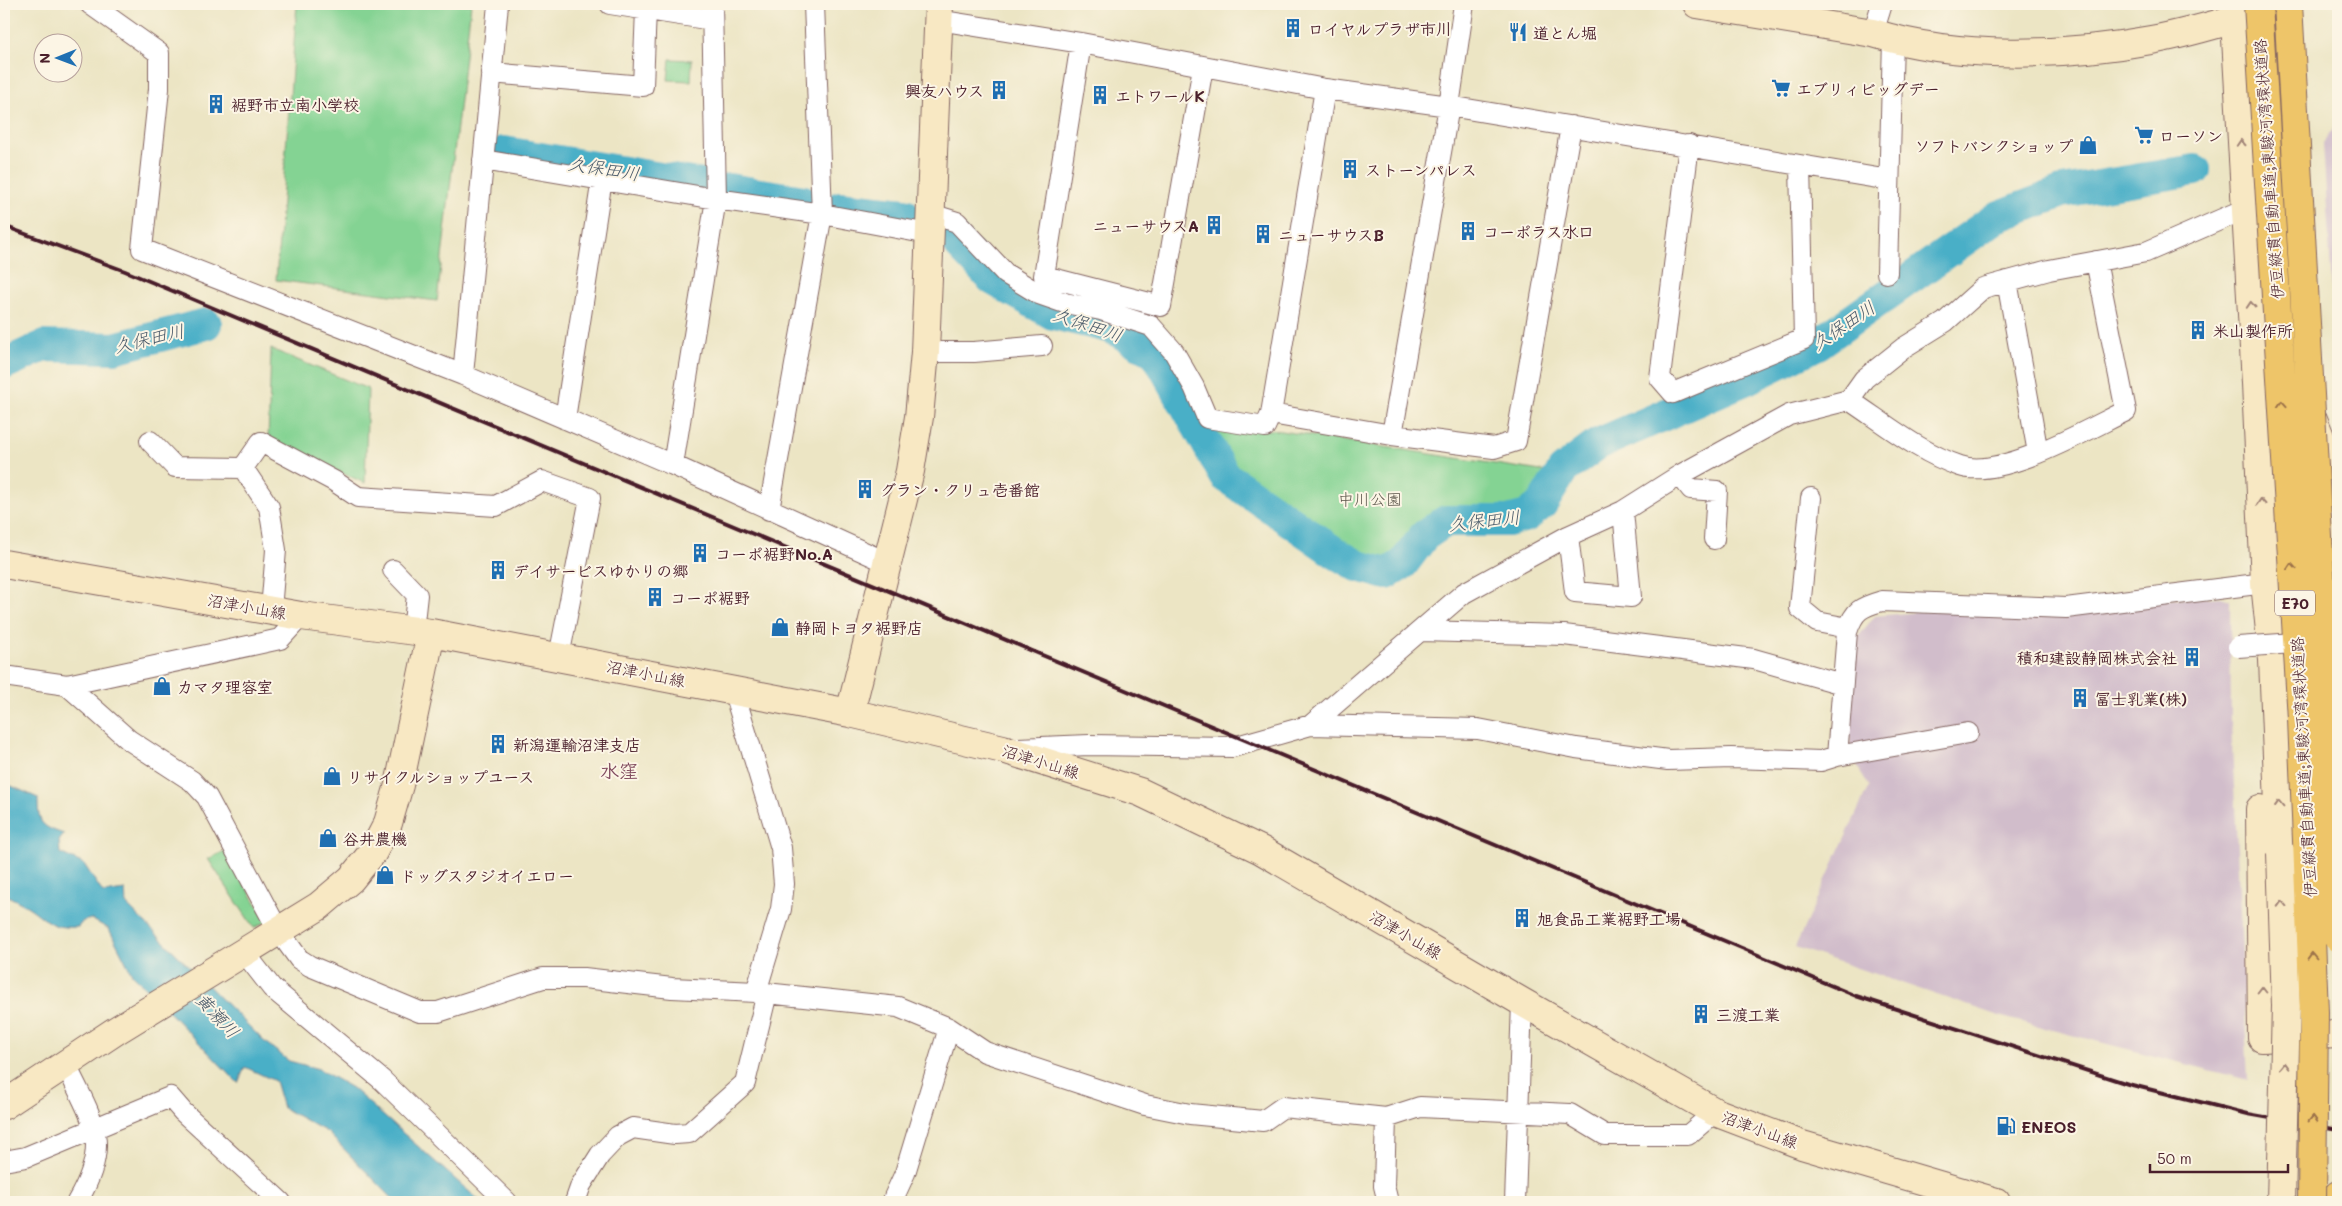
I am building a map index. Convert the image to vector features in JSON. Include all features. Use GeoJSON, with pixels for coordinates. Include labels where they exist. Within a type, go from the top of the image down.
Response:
{"type":"FeatureCollection","features":[{"type":"Feature","properties":{"kind":"highway","name":"伊豆縦貫自動車道;東駿河湾環状道路"},"geometry":{"type":"LineString","coordinates":[[2278,4],[2338,909],[2338,938]]}},
{"type":"Feature","properties":{"kind":"highway","name":"伊豆縦貫自動車道;東駿河湾環状道路"},"geometry":{"type":"LineString","coordinates":[[2278,4],[2302,729],[2314,1012],[2312,1202]]}},
{"type":"Feature","properties":{"kind":"highway"},"geometry":{"type":"LineString","coordinates":[[2338,1195],[2338,1202]]}},
{"type":"Feature","properties":{"kind":"street"},"geometry":{"type":"LineString","coordinates":[[90,4],[159,53],[159,89],[142,249],[463,375],[673,465],[886,562]]}},
{"type":"Feature","properties":{"kind":"street"},"geometry":{"type":"LineString","coordinates":[[463,375],[498,4]]}},
{"type":"Feature","properties":{"kind":"street"},"geometry":{"type":"LineString","coordinates":[[610,4],[646,9],[712,12],[716,199],[673,465]]}},
{"type":"Feature","properties":{"kind":"street"},"geometry":{"type":"LineString","coordinates":[[769,510],[822,214],[814,4]]}},
{"type":"Feature","properties":{"kind":"street"},"geometry":{"type":"LineString","coordinates":[[1392,435],[1449,106],[1464,4]]}},
{"type":"Feature","properties":{"kind":"street"},"geometry":{"type":"LineString","coordinates":[[1697,4],[1960,49],[2025,53],[2151,40],[2233,11],[2278,4],[2293,306],[2301,389],[2314,487],[2338,639],[2238,647]]}},
{"type":"Feature","properties":{"kind":"street"},"geometry":{"type":"LineString","coordinates":[[1882,4],[1889,180],[1887,273]]}},
{"type":"Feature","properties":{"kind":"street"},"geometry":{"type":"LineString","coordinates":[[492,73],[643,86],[646,9]]}},
{"type":"Feature","properties":{"kind":"street"},"geometry":{"type":"LineString","coordinates":[[2233,11],[2256,383],[2265,583],[2274,660],[2286,1006],[2281,1202]]}},
{"type":"Feature","properties":{"kind":"street"},"geometry":{"type":"LineString","coordinates":[[850,712],[910,471],[919,417],[926,352],[939,12],[1081,43],[1325,89],[1449,106],[1889,180]]}},
{"type":"Feature","properties":{"kind":"street"},"geometry":{"type":"LineString","coordinates":[[1042,285],[1081,43]]}},
{"type":"Feature","properties":{"kind":"street"},"geometry":{"type":"LineString","coordinates":[[483,160],[716,199],[822,214],[930,224],[957,222],[1006,274],[1042,285],[1161,306],[1203,67]]}},
{"type":"Feature","properties":{"kind":"street"},"geometry":{"type":"LineString","coordinates":[[1042,285],[1066,303],[1101,310],[1151,326],[1174,352],[1194,387],[1207,418],[1265,427],[1271,414],[1325,89]]}},
{"type":"Feature","properties":{"kind":"street"},"geometry":{"type":"LineString","coordinates":[[1271,414],[1392,435],[1494,448],[1516,441],[1571,126]]}},
{"type":"Feature","properties":{"kind":"street"},"geometry":{"type":"LineString","coordinates":[[1689,145],[1660,378],[1673,393],[1804,339],[1800,165]]}},
{"type":"Feature","properties":{"kind":"street"},"geometry":{"type":"LineString","coordinates":[[565,419],[602,179]]}},
{"type":"Feature","properties":{"kind":"street"},"geometry":{"type":"LineString","coordinates":[[1312,725],[1464,593],[1568,536],[1623,511],[1680,475],[1790,414],[1849,400],[1864,379],[1903,348],[1945,322],[1983,288],[2096,261],[2146,252],[2245,209]]}},
{"type":"Feature","properties":{"kind":"street"},"geometry":{"type":"LineString","coordinates":[[1849,400],[1928,452],[1962,467],[1990,468],[2038,453],[2126,411],[2096,261]]}},
{"type":"Feature","properties":{"kind":"street"},"geometry":{"type":"LineString","coordinates":[[2007,281],[2038,453]]}},
{"type":"Feature","properties":{"kind":"street"},"geometry":{"type":"LineString","coordinates":[[926,352],[974,352],[1042,346]]}},
{"type":"Feature","properties":{"kind":"street"},"geometry":{"type":"LineString","coordinates":[[2301,389],[2333,456],[2338,530]]}},
{"type":"Feature","properties":{"kind":"street"},"geometry":{"type":"LineString","coordinates":[[150,441],[175,467],[243,468]]}},
{"type":"Feature","properties":{"kind":"street"},"geometry":{"type":"LineString","coordinates":[[243,468],[260,442],[334,481],[358,497],[496,506],[542,481],[590,498],[559,657]]}},
{"type":"Feature","properties":{"kind":"street"},"geometry":{"type":"LineString","coordinates":[[243,468],[269,507],[276,550],[271,610]]}},
{"type":"Feature","properties":{"kind":"street"},"geometry":{"type":"LineString","coordinates":[[1680,475],[1691,489],[1717,491],[1714,539]]}},
{"type":"Feature","properties":{"kind":"street"},"geometry":{"type":"LineString","coordinates":[[1811,498],[1800,608],[1816,622],[1848,628]]}},
{"type":"Feature","properties":{"kind":"street"},"geometry":{"type":"LineString","coordinates":[[1568,536],[1575,592],[1631,597],[1623,511]]}},
{"type":"Feature","properties":{"kind":"street","name":"沼津小山線"},"geometry":{"type":"LineString","coordinates":[[4,564],[301,616],[422,632],[850,712],[1004,749],[1140,792],[1261,850],[1715,1112],[1802,1145],[1996,1202]]}},
{"type":"Feature","properties":{"kind":"street"},"geometry":{"type":"LineString","coordinates":[[4,1105],[117,1030],[319,906],[351,879],[373,852],[388,824],[399,785],[422,632],[417,595],[394,570]]}},
{"type":"Feature","properties":{"kind":"street"},"geometry":{"type":"LineString","coordinates":[[1837,756],[1848,628],[1853,616],[1864,606],[1882,601],[2066,608],[2265,583]]}},
{"type":"Feature","properties":{"kind":"street"},"geometry":{"type":"LineString","coordinates":[[2265,583],[2258,714],[2262,901],[2262,1038],[2338,1034]]}},
{"type":"Feature","properties":{"kind":"street"},"geometry":{"type":"LineString","coordinates":[[4,676],[67,685],[280,639],[301,616]]}},
{"type":"Feature","properties":{"kind":"street"},"geometry":{"type":"LineString","coordinates":[[1421,632],[1574,636],[1754,659],[1842,684]]}},
{"type":"Feature","properties":{"kind":"street"},"geometry":{"type":"LineString","coordinates":[[67,685],[129,740],[192,781],[207,797],[278,930],[299,959],[310,966],[420,1012],[438,1012],[543,978],[584,978],[672,988],[761,992],[898,1007],[949,1028],[985,1052],[1145,1105],[1190,1114],[1263,1121],[1283,1107],[1386,1118],[1420,1107],[1519,1111],[1570,1114],[1605,1135],[1688,1135],[1715,1112]]}},
{"type":"Feature","properties":{"kind":"street"},"geometry":{"type":"LineString","coordinates":[[576,1202],[581,1185],[600,1155],[618,1136],[633,1128],[675,1134],[689,1133],[745,1083],[761,992],[781,909],[784,884],[779,840],[733,689]]}},
{"type":"Feature","properties":{"kind":"street"},"geometry":{"type":"LineString","coordinates":[[1004,749],[1089,745],[1207,749],[1233,747],[1312,725],[1478,729],[1576,748],[1668,760],[1731,758],[1821,761],[1837,756],[1968,733]]}},
{"type":"Feature","properties":{"kind":"street"},"geometry":{"type":"LineString","coordinates":[[240,954],[272,988],[382,1080],[507,1202]]}},
{"type":"Feature","properties":{"kind":"street"},"geometry":{"type":"LineString","coordinates":[[1515,1202],[1522,1002]]}},
{"type":"Feature","properties":{"kind":"street"},"geometry":{"type":"LineString","coordinates":[[894,1197],[905,1173],[949,1028]]}},
{"type":"Feature","properties":{"kind":"street"},"geometry":{"type":"LineString","coordinates":[[66,1065],[96,1127],[97,1150],[90,1180],[77,1202]]}},
{"type":"Feature","properties":{"kind":"street"},"geometry":{"type":"LineString","coordinates":[[4,1161],[26,1157],[170,1097],[183,1112],[281,1202]]}},
{"type":"Feature","properties":{"kind":"street"},"geometry":{"type":"LineString","coordinates":[[1386,1118],[1384,1186],[1388,1202]]}},
{"type":"Feature","properties":{"kind":"shaded area"},"geometry":{"type":"Polygon","coordinates":[[[2338,127],[2338,387],[2323,143],[2334,128],[2338,127]]]}},
{"type":"Feature","properties":{"kind":"shaded area"},"geometry":{"type":"Polygon","coordinates":[[[2221,597],[2230,600],[2231,722],[2248,1080],[2002,1017],[1795,947],[1869,786],[1850,754],[1850,646],[1875,616],[1941,610],[2221,597]]]}},
{"type":"Feature","properties":{"kind":"green space"},"geometry":{"type":"Polygon","coordinates":[[[297,4],[471,4],[437,301],[276,280],[297,4]]]}},
{"type":"Feature","properties":{"kind":"green space"},"geometry":{"type":"Polygon","coordinates":[[[670,59],[692,60],[691,81],[668,80],[670,59]]]}},
{"type":"Feature","properties":{"kind":"green space"},"geometry":{"type":"Polygon","coordinates":[[[271,349],[368,389],[365,483],[268,441],[271,349]]]}},
{"type":"Feature","properties":{"kind":"green space","name":"中川公園"},"geometry":{"type":"Polygon","coordinates":[[[1224,427],[1274,430],[1554,473],[1536,501],[1512,511],[1475,509],[1434,517],[1414,530],[1396,559],[1382,562],[1364,557],[1230,468],[1212,429],[1224,427]]]}},
{"type":"Feature","properties":{"kind":"green space"},"geometry":{"type":"Polygon","coordinates":[[[225,851],[267,921],[254,928],[208,859],[225,851]]]}},
{"type":"Feature","properties":{"kind":"water","name":"黄瀬川"},"geometry":{"type":"Polygon","coordinates":[[[4,780],[7,784],[38,798],[42,822],[50,829],[64,834],[59,841],[60,853],[84,864],[103,893],[125,890],[126,904],[265,1042],[289,1061],[319,1069],[352,1088],[481,1202],[396,1202],[327,1132],[283,1108],[275,1081],[245,1067],[238,1083],[132,974],[109,929],[91,919],[83,921],[78,927],[54,925],[25,905],[4,894],[4,780]]]}},
{"type":"Feature","properties":{"kind":"waterway","name":"久保田川"},"geometry":{"type":"LineString","coordinates":[[504,152],[703,185]]}},
{"type":"Feature","properties":{"kind":"waterway","name":"久保田川"},"geometry":{"type":"LineString","coordinates":[[951,236],[992,279],[1053,314],[1112,328],[1156,353],[1225,476],[1337,554],[1358,566],[1387,574],[1403,564],[1424,536],[1446,521],[1508,521],[1527,516],[1542,504],[1563,470],[1598,444],[1749,378],[1818,344],[1997,217],[2062,192],[2195,170]]}},
{"type":"Feature","properties":{"kind":"waterway","name":"久保田川"},"geometry":{"type":"LineString","coordinates":[[729,189],[804,201]]}},
{"type":"Feature","properties":{"kind":"waterway","name":"久保田川"},"geometry":{"type":"LineString","coordinates":[[840,207],[904,214]]}},
{"type":"Feature","properties":{"kind":"waterway","name":"久保田川"},"geometry":{"type":"LineString","coordinates":[[4,364],[44,346],[114,348],[206,324]]}},
{"type":"Feature","properties":{"kind":"railway"},"geometry":{"type":"LineString","coordinates":[[4,226],[125,271],[1856,996],[2128,1084],[2248,1114],[2338,1130]]}},
{"type":"Feature","properties":{"kind":"place","name":"ロイヤルプラザ市川"},"geometry":{"type":"Point","coordinates":[1293,28]}},
{"type":"Feature","properties":{"kind":"place","name":"道とん堀"},"geometry":{"type":"Point","coordinates":[1518,32]}},
{"type":"Feature","properties":{"kind":"place","name":"エブリィビッグデー"},"geometry":{"type":"Point","coordinates":[1781,88]}},
{"type":"Feature","properties":{"kind":"place","name":"興友ハウス"},"geometry":{"type":"Point","coordinates":[999,90]}},
{"type":"Feature","properties":{"kind":"place","name":"エトワールK"},"geometry":{"type":"Point","coordinates":[1100,95]}},
{"type":"Feature","properties":{"kind":"place","name":"裾野市立南小学校"},"geometry":{"type":"Point","coordinates":[216,104]}},
{"type":"Feature","properties":{"kind":"place","name":"ローソン"},"geometry":{"type":"Point","coordinates":[2144,135]}},
{"type":"Feature","properties":{"kind":"place","name":"ソフトバンクショップ"},"geometry":{"type":"Point","coordinates":[2088,145]}},
{"type":"Feature","properties":{"kind":"place","name":"ストーンパレス"},"geometry":{"type":"Point","coordinates":[1350,169]}},
{"type":"Feature","properties":{"kind":"place","name":"ニューサウスA"},"geometry":{"type":"Point","coordinates":[1214,225]}},
{"type":"Feature","properties":{"kind":"place","name":"コーポラス水口"},"geometry":{"type":"Point","coordinates":[1468,231]}},
{"type":"Feature","properties":{"kind":"place","name":"ニューサウスB"},"geometry":{"type":"Point","coordinates":[1263,234]}},
{"type":"Feature","properties":{"kind":"place","name":"米山製作所"},"geometry":{"type":"Point","coordinates":[2198,330]}},
{"type":"Feature","properties":{"kind":"place","name":"グラン・クリュ壱番館"},"geometry":{"type":"Point","coordinates":[865,489]}},
{"type":"Feature","properties":{"kind":"place","name":"コーポ裾野No.A"},"geometry":{"type":"Point","coordinates":[700,553]}},
{"type":"Feature","properties":{"kind":"place","name":"デイサービスゆかりの郷"},"geometry":{"type":"Point","coordinates":[498,570]}},
{"type":"Feature","properties":{"kind":"place","name":"コーポ裾野"},"geometry":{"type":"Point","coordinates":[655,597]}},
{"type":"Feature","properties":{"kind":"place","name":"静岡トヨタ裾野店"},"geometry":{"type":"Point","coordinates":[780,627]}},
{"type":"Feature","properties":{"kind":"place","name":"積和建設静岡株式会社"},"geometry":{"type":"Point","coordinates":[2192,657]}},
{"type":"Feature","properties":{"kind":"place","name":"カマタ理容室"},"geometry":{"type":"Point","coordinates":[162,686]}},
{"type":"Feature","properties":{"kind":"place","name":"冨士乳業(株)"},"geometry":{"type":"Point","coordinates":[2080,698]}},
{"type":"Feature","properties":{"kind":"place","name":"新潟運輸沼津支店"},"geometry":{"type":"Point","coordinates":[498,744]}},
{"type":"Feature","properties":{"kind":"place","name":"リサイクルショップユース"},"geometry":{"type":"Point","coordinates":[332,776]}},
{"type":"Feature","properties":{"kind":"place","name":"谷井農機"},"geometry":{"type":"Point","coordinates":[328,838]}},
{"type":"Feature","properties":{"kind":"place","name":"ドッグスタジオイエロー"},"geometry":{"type":"Point","coordinates":[385,875]}},
{"type":"Feature","properties":{"kind":"place","name":"旭食品工業裾野工場"},"geometry":{"type":"Point","coordinates":[1522,918]}},
{"type":"Feature","properties":{"kind":"place","name":"三渡工業"},"geometry":{"type":"Point","coordinates":[1701,1014]}},
{"type":"Feature","properties":{"kind":"place","name":"ENEOS"},"geometry":{"type":"Point","coordinates":[2006,1126]}},
{"type":"Feature","properties":{"kind":"district","name":"水窪"},"geometry":{"type":"Point","coordinates":[619,770]}}]}
